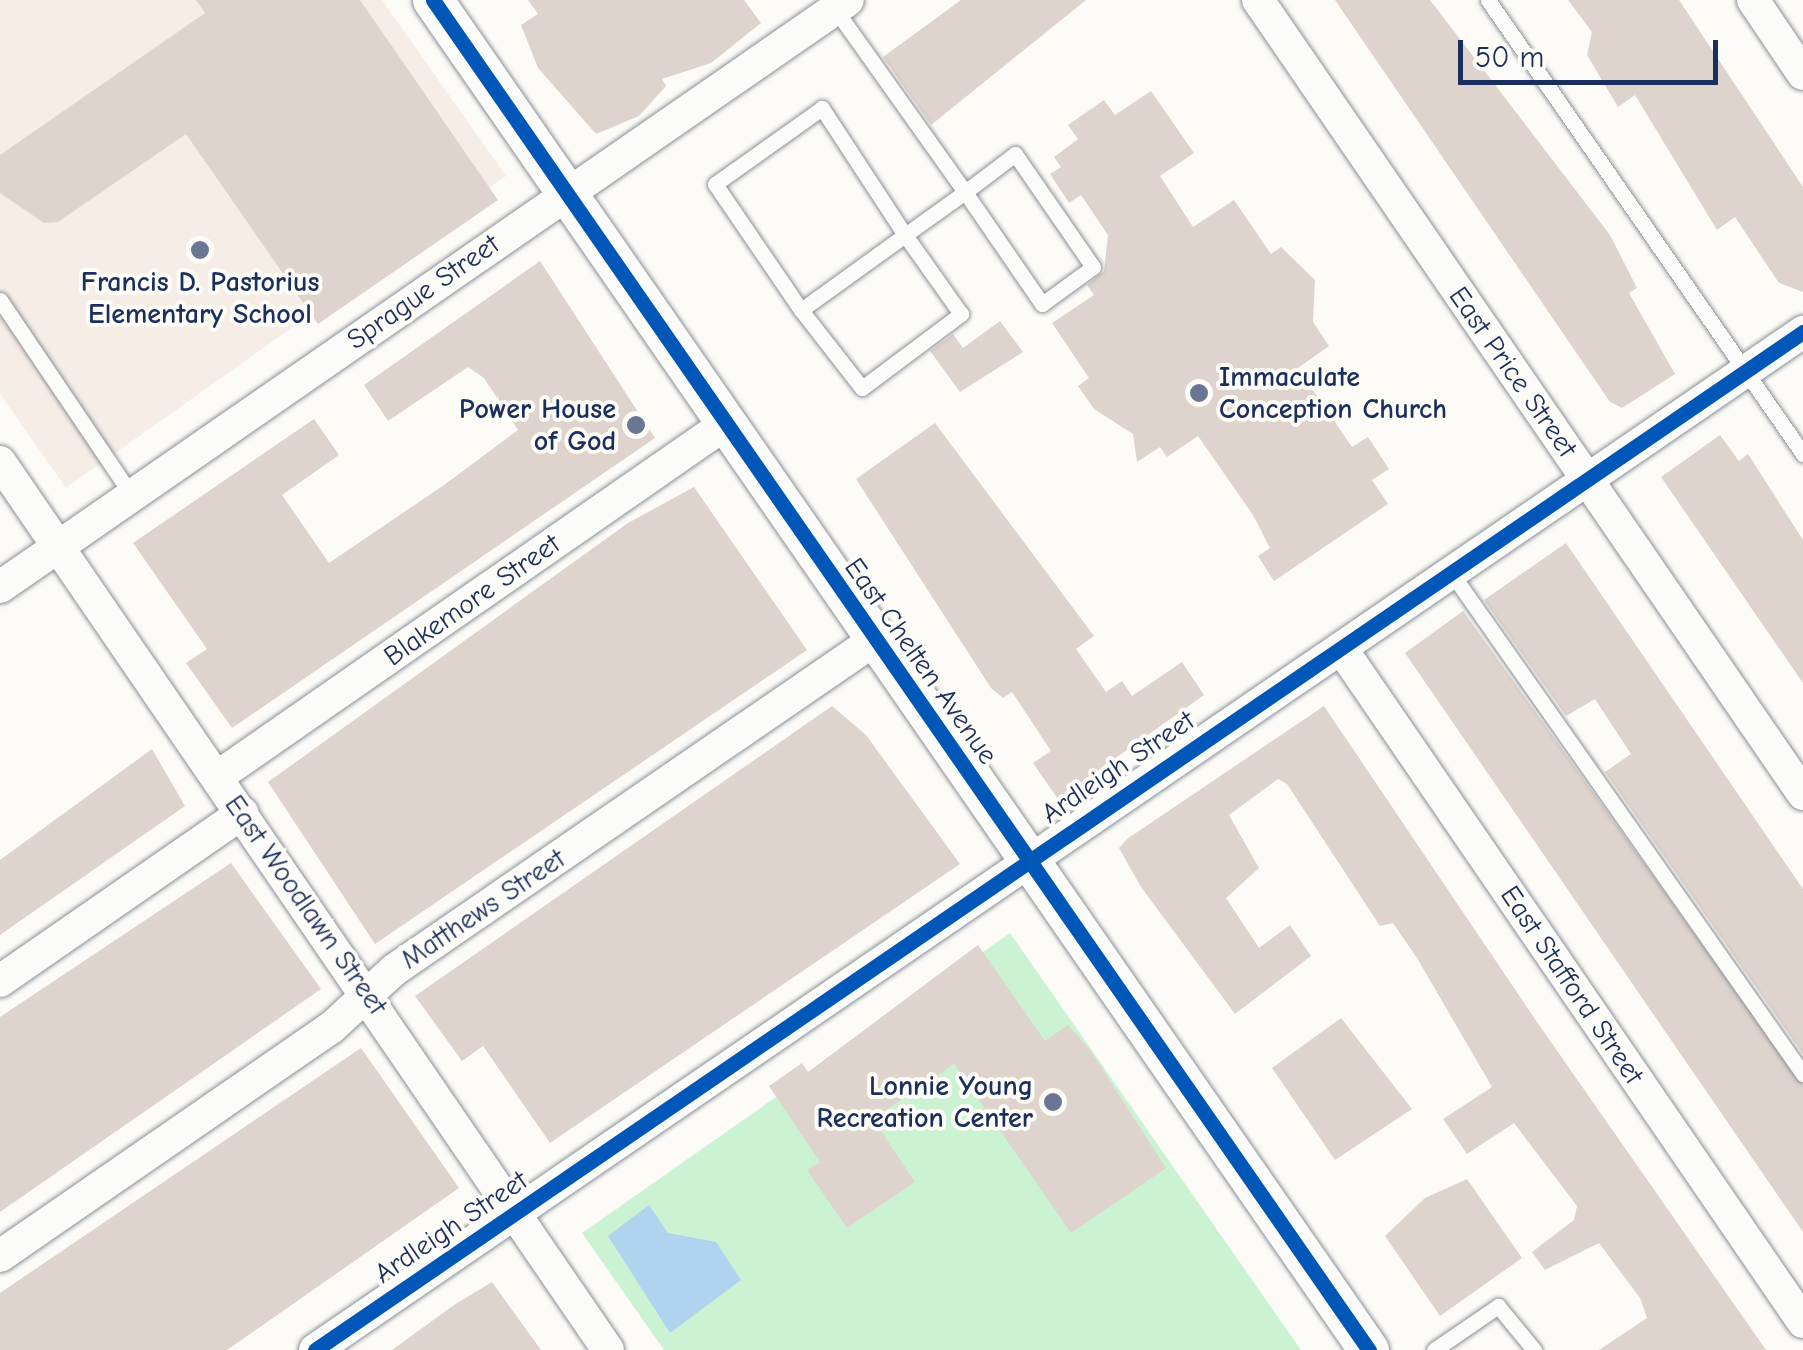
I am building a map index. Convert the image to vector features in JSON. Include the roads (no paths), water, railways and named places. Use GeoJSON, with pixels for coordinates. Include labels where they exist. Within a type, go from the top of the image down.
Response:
{"type":"FeatureCollection","features":[{"type":"Feature","properties":{"kind":"street","name":"East Chelten Avenue"},"geometry":{"type":"LineString","coordinates":[[433,0],[1369,1350]]}},
{"type":"Feature","properties":{"kind":"street","name":"East Price Street"},"geometry":{"type":"LineString","coordinates":[[1258,0],[1803,794]]}},
{"type":"Feature","properties":{"kind":"street"},"geometry":{"type":"LineString","coordinates":[[1753,0],[1803,74]]}},
{"type":"Feature","properties":{"kind":"street","name":"Sprague Street"},"geometry":{"type":"LineString","coordinates":[[0,587],[842,4]]}},
{"type":"Feature","properties":{"kind":"street","name":"Ardleigh Street"},"geometry":{"type":"LineString","coordinates":[[316,1350],[1028,857],[1803,332]]}},
{"type":"Feature","properties":{"kind":"street","name":"Blakemore Street"},"geometry":{"type":"LineString","coordinates":[[218,777],[727,423]]}},
{"type":"Feature","properties":{"kind":"street","name":"East Woodlawn Street"},"geometry":{"type":"LineString","coordinates":[[0,462],[519,1212],[608,1350]]}},
{"type":"Feature","properties":{"kind":"street","name":"Matthews Street"},"geometry":{"type":"LineString","coordinates":[[0,1256],[876,639]]}},
{"type":"Feature","properties":{"kind":"street","name":"East Stafford Street"},"geometry":{"type":"LineString","coordinates":[[1341,648],[1803,1322]]}},
{"type":"Feature","properties":{"kind":"street"},"geometry":{"type":"LineString","coordinates":[[0,981],[243,813]]}},
{"type":"Feature","properties":{"kind":"lane"},"geometry":{"type":"LineString","coordinates":[[1488,0],[1803,454]]}},
{"type":"Feature","properties":{"kind":"lane"},"geometry":{"type":"LineString","coordinates":[[801,310],[906,236],[965,192],[1015,154],[1092,267],[1042,304],[965,192],[842,4]]}},
{"type":"Feature","properties":{"kind":"lane"},"geometry":{"type":"LineString","coordinates":[[822,108],[961,314],[862,388],[801,310],[715,184],[822,108]]}},
{"type":"Feature","properties":{"kind":"lane"},"geometry":{"type":"LineString","coordinates":[[0,300],[132,496]]}},
{"type":"Feature","properties":{"kind":"lane"},"geometry":{"type":"LineString","coordinates":[[1450,571],[1803,1074]]}},
{"type":"Feature","properties":{"kind":"lane"},"geometry":{"type":"LineString","coordinates":[[1434,1350],[1498,1306],[1534,1350]]}},
{"type":"Feature","properties":{"kind":"water"},"geometry":{"type":"Polygon","coordinates":[[[649,1205],[668,1233],[716,1242],[741,1280],[670,1333],[608,1236],[649,1205]]]}},
{"type":"Feature","properties":{"kind":"place","name":"Francis D. Pastorius Elementary School"},"geometry":{"type":"Point","coordinates":[200,250]}},
{"type":"Feature","properties":{"kind":"place","name":"Immaculate Conception Church"},"geometry":{"type":"Point","coordinates":[1199,393]}},
{"type":"Feature","properties":{"kind":"place","name":"Power House of God"},"geometry":{"type":"Point","coordinates":[636,425]}},
{"type":"Feature","properties":{"kind":"place","name":"Lonnie Young Recreation Center"},"geometry":{"type":"Point","coordinates":[1053,1102]}}]}
